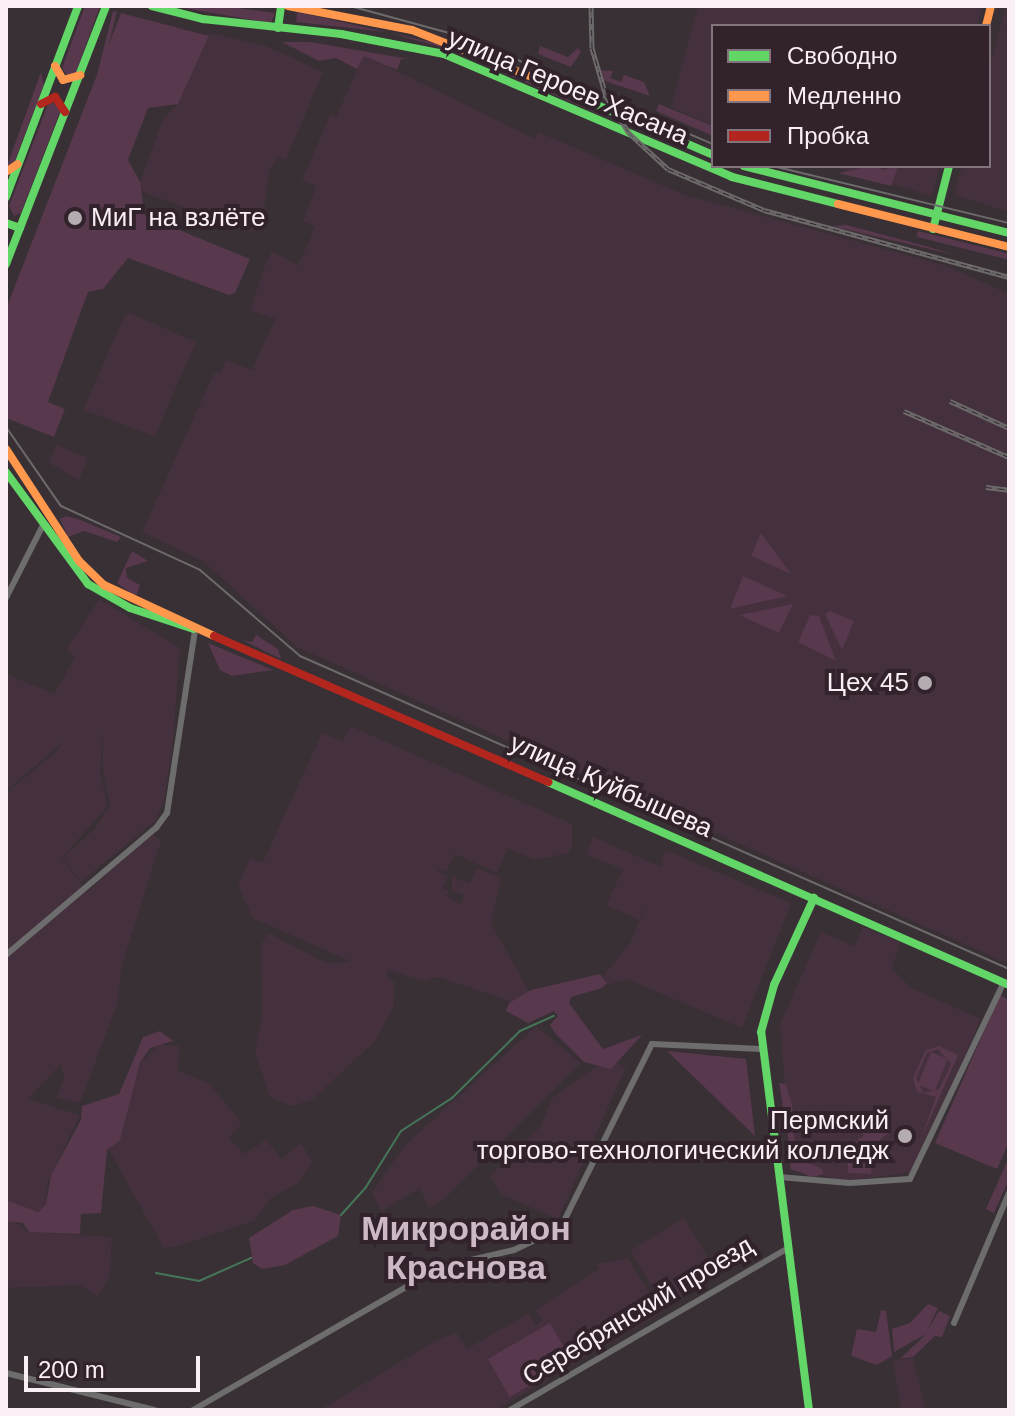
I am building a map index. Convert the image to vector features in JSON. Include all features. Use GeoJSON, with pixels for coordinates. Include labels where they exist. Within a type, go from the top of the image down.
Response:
{"type":"FeatureCollection","features":[{"type":"Feature","properties":{"kind":"main road"},"geometry":{"type":"LineString","coordinates":[[6,197],[78,6]]}},
{"type":"Feature","properties":{"kind":"main road"},"geometry":{"type":"LineString","coordinates":[[6,264],[106,6]]}},
{"type":"Feature","properties":{"kind":"main road","name":"улица Героев Хасана"},"geometry":{"type":"LineString","coordinates":[[152,6],[203,19],[444,54],[732,177],[1009,247]]}},
{"type":"Feature","properties":{"kind":"main road"},"geometry":{"type":"LineString","coordinates":[[278,28],[281,6]]}},
{"type":"Feature","properties":{"kind":"main road","name":"улица Героев Хасана"},"geometry":{"type":"LineString","coordinates":[[288,6],[412,30],[472,51],[711,154]]}},
{"type":"Feature","properties":{"kind":"main road"},"geometry":{"type":"LineString","coordinates":[[55,66],[63,80],[80,75]]}},
{"type":"Feature","properties":{"kind":"main road"},"geometry":{"type":"LineString","coordinates":[[41,104],[60,98],[65,116]]}},
{"type":"Feature","properties":{"kind":"main road"},"geometry":{"type":"LineString","coordinates":[[6,172],[19,164]]}},
{"type":"Feature","properties":{"kind":"main road"},"geometry":{"type":"LineString","coordinates":[[752,168],[1009,233]]}},
{"type":"Feature","properties":{"kind":"main road"},"geometry":{"type":"LineString","coordinates":[[933,229],[948,168]]}},
{"type":"Feature","properties":{"kind":"main road"},"geometry":{"type":"LineString","coordinates":[[6,223],[20,228]]}},
{"type":"Feature","properties":{"kind":"main road","name":"улица Куйбышева"},"geometry":{"type":"LineString","coordinates":[[6,449],[51,522],[94,577],[195,630]]}},
{"type":"Feature","properties":{"kind":"main road","name":"улица Куйбышева"},"geometry":{"type":"LineString","coordinates":[[6,472],[72,567],[100,592],[471,744],[599,807],[1006,983]]}},
{"type":"Feature","properties":{"kind":"main road"},"geometry":{"type":"LineString","coordinates":[[809,1410],[761,1049],[768,1000],[814,898]]}},
{"type":"Feature","properties":{"kind":"street"},"geometry":{"type":"LineString","coordinates":[[6,598],[44,523]]}},
{"type":"Feature","properties":{"kind":"street"},"geometry":{"type":"LineString","coordinates":[[6,955],[156,828],[167,813],[195,630]]}},
{"type":"Feature","properties":{"kind":"street"},"geometry":{"type":"LineString","coordinates":[[779,1177],[823,1183],[910,1179],[1006,983]]}},
{"type":"Feature","properties":{"kind":"street"},"geometry":{"type":"LineString","coordinates":[[193,1410],[441,1267],[514,1250],[554,1231],[563,1223],[652,1044],[761,1049]]}},
{"type":"Feature","properties":{"kind":"street"},"geometry":{"type":"LineString","coordinates":[[954,1323],[1009,1193]]}},
{"type":"Feature","properties":{"kind":"street","name":"Серебрянский проезд"},"geometry":{"type":"LineString","coordinates":[[510,1410],[788,1248]]}},
{"type":"Feature","properties":{"kind":"street"},"geometry":{"type":"LineString","coordinates":[[6,1373],[154,1410]]}},
{"type":"Feature","properties":{"kind":"shaded area"},"geometry":{"type":"Polygon","coordinates":[[[85,6],[100,6],[76,73],[67,76],[62,68],[85,6]]]}},
{"type":"Feature","properties":{"kind":"shaded area"},"geometry":{"type":"Polygon","coordinates":[[[172,6],[224,6],[275,13],[271,23],[172,6]]]}},
{"type":"Feature","properties":{"kind":"shaded area"},"geometry":{"type":"Polygon","coordinates":[[[698,6],[983,6],[978,24],[711,24],[711,124],[671,107],[698,6]]]}},
{"type":"Feature","properties":{"kind":"shaded area"},"geometry":{"type":"Polygon","coordinates":[[[1006,6],[1009,6],[1009,212],[954,195],[961,168],[991,168],[991,62],[1006,6]]]}},
{"type":"Feature","properties":{"kind":"shaded area"},"geometry":{"type":"Polygon","coordinates":[[[113,11],[117,12],[76,176],[72,175],[113,11]]]}},
{"type":"Feature","properties":{"kind":"shaded area"},"geometry":{"type":"Polygon","coordinates":[[[297,12],[449,46],[621,124],[451,50],[386,32],[296,22],[297,12]]]}},
{"type":"Feature","properties":{"kind":"shaded area"},"geometry":{"type":"Polygon","coordinates":[[[121,13],[209,36],[178,104],[148,108],[128,160],[140,182],[145,216],[250,259],[235,293],[229,295],[128,258],[103,289],[88,292],[48,402],[65,409],[54,437],[6,418],[6,309],[121,13]]]}},
{"type":"Feature","properties":{"kind":"shaded area"},"geometry":{"type":"Polygon","coordinates":[[[211,33],[266,46],[323,72],[286,160],[278,157],[269,170],[265,204],[251,232],[137,190],[163,119],[178,104],[211,33]]]}},
{"type":"Feature","properties":{"kind":"shaded area"},"geometry":{"type":"Polygon","coordinates":[[[282,42],[310,42],[409,59],[401,59],[397,70],[364,56],[357,69],[336,58],[319,61],[282,42]]]}},
{"type":"Feature","properties":{"kind":"shaded area"},"geometry":{"type":"Polygon","coordinates":[[[540,46],[568,57],[578,48],[581,52],[571,67],[538,54],[540,46]]]}},
{"type":"Feature","properties":{"kind":"shaded area"},"geometry":{"type":"Polygon","coordinates":[[[364,55],[535,139],[538,132],[685,195],[947,266],[1009,294],[1009,964],[297,647],[203,561],[142,532],[214,373],[220,373],[226,360],[252,370],[275,319],[250,310],[265,265],[272,251],[298,266],[315,227],[303,221],[316,186],[302,180],[330,115],[336,117],[364,55]]]}},
{"type":"Feature","properties":{"kind":"shaded area"},"geometry":{"type":"Polygon","coordinates":[[[599,70],[613,71],[610,78],[621,82],[624,75],[644,82],[650,96],[602,80],[599,70]]]}},
{"type":"Feature","properties":{"kind":"shaded area"},"geometry":{"type":"Polygon","coordinates":[[[41,72],[44,85],[14,163],[7,166],[41,72]]]}},
{"type":"Feature","properties":{"kind":"shaded area"},"geometry":{"type":"Polygon","coordinates":[[[58,102],[61,109],[21,213],[14,216],[9,206],[48,104],[58,102]]]}},
{"type":"Feature","properties":{"kind":"shaded area"},"geometry":{"type":"Polygon","coordinates":[[[659,104],[711,125],[711,135],[656,111],[659,104]]]}},
{"type":"Feature","properties":{"kind":"shaded area"},"geometry":{"type":"Polygon","coordinates":[[[838,168],[939,168],[932,196],[838,168]]]}},
{"type":"Feature","properties":{"kind":"shaded area"},"geometry":{"type":"Polygon","coordinates":[[[862,168],[897,168],[891,186],[838,173],[862,168]]]}},
{"type":"Feature","properties":{"kind":"shaded area"},"geometry":{"type":"Polygon","coordinates":[[[847,225],[929,247],[955,255],[831,226],[847,225]]]}},
{"type":"Feature","properties":{"kind":"shaded area"},"geometry":{"type":"Polygon","coordinates":[[[918,231],[1009,254],[1008,260],[917,237],[918,231]]]}},
{"type":"Feature","properties":{"kind":"shaded area"},"geometry":{"type":"Polygon","coordinates":[[[130,313],[196,342],[155,436],[83,410],[124,316],[130,313]]]}},
{"type":"Feature","properties":{"kind":"shaded area"},"geometry":{"type":"Polygon","coordinates":[[[56,445],[88,458],[79,480],[49,463],[56,445]]]}},
{"type":"Feature","properties":{"kind":"shaded area"},"geometry":{"type":"Polygon","coordinates":[[[66,516],[121,537],[117,542],[84,531],[68,537],[60,519],[66,516]]]}},
{"type":"Feature","properties":{"kind":"shaded area"},"geometry":{"type":"Polygon","coordinates":[[[761,533],[791,574],[751,556],[761,533]]]}},
{"type":"Feature","properties":{"kind":"shaded area"},"geometry":{"type":"Polygon","coordinates":[[[132,551],[148,561],[126,568],[127,578],[140,585],[136,597],[117,583],[132,551]]]}},
{"type":"Feature","properties":{"kind":"shaded area"},"geometry":{"type":"Polygon","coordinates":[[[743,576],[787,596],[730,609],[743,576]]]}},
{"type":"Feature","properties":{"kind":"shaded area"},"geometry":{"type":"Polygon","coordinates":[[[99,599],[180,648],[173,741],[164,801],[156,820],[81,882],[63,858],[95,828],[110,806],[103,770],[103,732],[100,774],[108,805],[62,858],[87,892],[152,833],[161,841],[122,965],[117,1005],[80,1103],[56,1098],[64,1078],[61,1064],[28,1099],[80,1115],[47,1184],[46,1203],[38,1212],[6,1200],[6,793],[57,751],[63,742],[6,791],[6,674],[54,694],[75,657],[66,650],[99,599]]]}},
{"type":"Feature","properties":{"kind":"shaded area"},"geometry":{"type":"Polygon","coordinates":[[[793,604],[779,633],[739,615],[793,604]]]}},
{"type":"Feature","properties":{"kind":"shaded area"},"geometry":{"type":"Polygon","coordinates":[[[830,611],[854,621],[842,650],[825,614],[830,611]]]}},
{"type":"Feature","properties":{"kind":"shaded area"},"geometry":{"type":"Polygon","coordinates":[[[810,615],[819,616],[836,661],[798,642],[810,615]]]}},
{"type":"Feature","properties":{"kind":"shaded area"},"geometry":{"type":"Polygon","coordinates":[[[256,635],[278,649],[281,659],[242,640],[252,642],[256,635]]]}},
{"type":"Feature","properties":{"kind":"shaded area"},"geometry":{"type":"Polygon","coordinates":[[[208,643],[273,670],[232,676],[220,670],[208,643]]]}},
{"type":"Feature","properties":{"kind":"shaded area"},"geometry":{"type":"Polygon","coordinates":[[[350,726],[572,824],[572,846],[568,853],[536,860],[508,849],[497,873],[455,854],[446,872],[433,867],[448,877],[443,888],[449,891],[447,896],[461,904],[464,895],[452,891],[452,876],[469,884],[477,868],[501,878],[491,923],[529,991],[513,1002],[437,977],[424,981],[388,970],[386,977],[395,982],[393,1009],[374,1042],[312,1100],[292,1106],[270,1097],[255,1052],[262,1016],[261,945],[268,933],[326,963],[352,962],[253,918],[238,886],[250,858],[263,862],[322,733],[343,741],[350,726]]]}},
{"type":"Feature","properties":{"kind":"shaded area"},"geometry":{"type":"Polygon","coordinates":[[[593,837],[661,867],[665,850],[791,903],[742,1028],[627,979],[607,985],[604,975],[630,943],[651,893],[639,920],[606,905],[623,869],[586,855],[593,837]]]}},
{"type":"Feature","properties":{"kind":"shaded area"},"geometry":{"type":"Polygon","coordinates":[[[863,927],[900,942],[892,969],[911,988],[981,1019],[914,1172],[839,1182],[791,1163],[780,1024],[821,932],[854,946],[863,927]]]}},
{"type":"Feature","properties":{"kind":"shaded area"},"geometry":{"type":"Polygon","coordinates":[[[600,974],[607,983],[602,988],[571,997],[569,1003],[603,1049],[642,1035],[611,1069],[584,1062],[555,1033],[550,1025],[558,1016],[554,1011],[528,1023],[506,1011],[509,1003],[531,990],[600,974]]]}},
{"type":"Feature","properties":{"kind":"shaded area"},"geometry":{"type":"Polygon","coordinates":[[[1000,995],[1009,1000],[1009,1142],[997,1169],[935,1143],[1000,995]]]}},
{"type":"Feature","properties":{"kind":"shaded area"},"geometry":{"type":"Polygon","coordinates":[[[536,1026],[581,1063],[445,1198],[429,1208],[420,1188],[382,1211],[372,1193],[404,1146],[536,1026]]]}},
{"type":"Feature","properties":{"kind":"shaded area"},"geometry":{"type":"Polygon","coordinates":[[[160,1031],[173,1041],[150,1048],[140,1063],[120,1140],[107,1150],[101,1213],[81,1214],[80,1234],[29,1232],[23,1223],[6,1221],[6,1200],[38,1212],[46,1204],[51,1175],[81,1120],[82,1106],[119,1094],[143,1037],[160,1031]]]}},
{"type":"Feature","properties":{"kind":"shaded area"},"geometry":{"type":"Polygon","coordinates":[[[159,1045],[180,1046],[178,1071],[209,1083],[242,1123],[229,1138],[244,1154],[266,1140],[282,1159],[301,1143],[313,1162],[297,1184],[271,1198],[254,1221],[175,1247],[163,1247],[109,1150],[141,1063],[159,1045]]]}},
{"type":"Feature","properties":{"kind":"shaded area"},"geometry":{"type":"Polygon","coordinates":[[[939,1046],[958,1055],[920,1142],[936,1097],[917,1092],[913,1078],[925,1051],[939,1046]],[[938,1049],[927,1053],[916,1078],[923,1093],[939,1089],[951,1064],[938,1049]]]}},
{"type":"Feature","properties":{"kind":"shaded area"},"geometry":{"type":"Polygon","coordinates":[[[667,1051],[746,1059],[755,1136],[667,1051]]]}},
{"type":"Feature","properties":{"kind":"shaded area"},"geometry":{"type":"Polygon","coordinates":[[[931,1052],[948,1059],[935,1091],[918,1084],[931,1052]]]}},
{"type":"Feature","properties":{"kind":"shaded area"},"geometry":{"type":"Polygon","coordinates":[[[607,1059],[626,1067],[558,1219],[502,1195],[490,1176],[540,1127],[553,1097],[607,1059]]]}},
{"type":"Feature","properties":{"kind":"shaded area"},"geometry":{"type":"Polygon","coordinates":[[[779,1083],[786,1084],[792,1105],[795,1141],[790,1150],[779,1083]]]}},
{"type":"Feature","properties":{"kind":"shaded area"},"geometry":{"type":"Polygon","coordinates":[[[881,1110],[888,1118],[888,1133],[873,1146],[871,1174],[848,1173],[848,1148],[864,1135],[851,1127],[853,1116],[881,1110]]]}},
{"type":"Feature","properties":{"kind":"shaded area"},"geometry":{"type":"Polygon","coordinates":[[[791,1156],[821,1168],[824,1174],[813,1177],[790,1169],[791,1156]]]}},
{"type":"Feature","properties":{"kind":"shaded area"},"geometry":{"type":"Polygon","coordinates":[[[1009,1157],[1009,1179],[994,1213],[986,1209],[1009,1157]]]}},
{"type":"Feature","properties":{"kind":"shaded area"},"geometry":{"type":"Polygon","coordinates":[[[313,1206],[341,1215],[338,1236],[285,1265],[262,1269],[253,1263],[249,1238],[293,1210],[313,1206]]]}},
{"type":"Feature","properties":{"kind":"shaded area"},"geometry":{"type":"Polygon","coordinates":[[[6,1217],[29,1232],[112,1237],[110,1276],[98,1296],[79,1285],[6,1288],[6,1217]]]}},
{"type":"Feature","properties":{"kind":"shaded area"},"geometry":{"type":"Polygon","coordinates":[[[684,1218],[718,1275],[664,1307],[630,1250],[684,1218]]]}},
{"type":"Feature","properties":{"kind":"shaded area"},"geometry":{"type":"Polygon","coordinates":[[[628,1258],[661,1313],[496,1410],[320,1410],[435,1341],[457,1333],[467,1349],[529,1313],[536,1325],[542,1321],[535,1310],[599,1269],[597,1264],[628,1258]]]}},
{"type":"Feature","properties":{"kind":"shaded area"},"geometry":{"type":"Polygon","coordinates":[[[928,1304],[938,1308],[927,1331],[939,1311],[950,1316],[942,1337],[935,1336],[913,1357],[900,1359],[926,1334],[894,1352],[892,1329],[910,1323],[928,1304]]]}},
{"type":"Feature","properties":{"kind":"shaded area"},"geometry":{"type":"Polygon","coordinates":[[[881,1310],[886,1311],[892,1356],[877,1365],[851,1356],[857,1329],[876,1332],[881,1310]]]}},
{"type":"Feature","properties":{"kind":"shaded area"},"geometry":{"type":"Polygon","coordinates":[[[550,1323],[572,1361],[510,1397],[488,1359],[550,1323]]]}},
{"type":"Feature","properties":{"kind":"shaded area"},"geometry":{"type":"Polygon","coordinates":[[[913,1358],[926,1410],[901,1410],[893,1361],[913,1358]]]}},
{"type":"Feature","properties":{"kind":"waterway"},"geometry":{"type":"LineString","coordinates":[[341,1215],[366,1187],[401,1131],[452,1098],[520,1031],[554,1016]]}},
{"type":"Feature","properties":{"kind":"waterway"},"geometry":{"type":"LineString","coordinates":[[156,1273],[199,1281],[251,1258]]}},
{"type":"Feature","properties":{"kind":"tram line"},"geometry":{"type":"LineString","coordinates":[[350,6],[464,37],[711,143]]}},
{"type":"Feature","properties":{"kind":"tram line"},"geometry":{"type":"LineString","coordinates":[[781,168],[1009,223]]}},
{"type":"Feature","properties":{"kind":"tram line"},"geometry":{"type":"LineString","coordinates":[[6,427],[61,506],[200,570],[300,656],[1009,969]]}},
{"type":"Feature","properties":{"kind":"railway"},"geometry":{"type":"LineString","coordinates":[[591,6],[592,48],[606,96],[629,133],[668,169],[764,210],[1009,277]]}},
{"type":"Feature","properties":{"kind":"railway"},"geometry":{"type":"LineString","coordinates":[[950,401],[1009,428]]}},
{"type":"Feature","properties":{"kind":"railway"},"geometry":{"type":"LineString","coordinates":[[904,411],[1009,457]]}},
{"type":"Feature","properties":{"kind":"railway"},"geometry":{"type":"LineString","coordinates":[[986,487],[1009,490]]}},
{"type":"Feature","properties":{"kind":"traffic: fast"},"geometry":{"type":"LineString","coordinates":[[6,197],[78,6]]}},
{"type":"Feature","properties":{"kind":"traffic: fast"},"geometry":{"type":"LineString","coordinates":[[6,264],[106,6]]}},
{"type":"Feature","properties":{"kind":"traffic: fast"},"geometry":{"type":"LineString","coordinates":[[152,6],[203,19],[341,34],[444,54],[732,177],[838,204]]}},
{"type":"Feature","properties":{"kind":"traffic: fast"},"geometry":{"type":"LineString","coordinates":[[278,28],[281,6]]}},
{"type":"Feature","properties":{"kind":"traffic: fast"},"geometry":{"type":"LineString","coordinates":[[532,77],[711,154]]}},
{"type":"Feature","properties":{"kind":"traffic: fast"},"geometry":{"type":"LineString","coordinates":[[752,168],[1009,233]]}},
{"type":"Feature","properties":{"kind":"traffic: fast"},"geometry":{"type":"LineString","coordinates":[[933,229],[948,168]]}},
{"type":"Feature","properties":{"kind":"traffic: fast"},"geometry":{"type":"LineString","coordinates":[[6,223],[20,228]]}},
{"type":"Feature","properties":{"kind":"traffic: fast"},"geometry":{"type":"LineString","coordinates":[[6,472],[88,584],[130,608],[194,629]]}},
{"type":"Feature","properties":{"kind":"traffic: fast"},"geometry":{"type":"LineString","coordinates":[[548,782],[1009,985]]}},
{"type":"Feature","properties":{"kind":"traffic: fast"},"geometry":{"type":"LineString","coordinates":[[809,1410],[761,1032],[774,985],[814,898]]}},
{"type":"Feature","properties":{"kind":"traffic: slow"},"geometry":{"type":"LineString","coordinates":[[288,6],[412,30],[532,77]]}},
{"type":"Feature","properties":{"kind":"traffic: slow"},"geometry":{"type":"LineString","coordinates":[[986,24],[991,6]]}},
{"type":"Feature","properties":{"kind":"traffic: slow"},"geometry":{"type":"LineString","coordinates":[[55,66],[63,80],[80,75]]}},
{"type":"Feature","properties":{"kind":"traffic: slow"},"geometry":{"type":"LineString","coordinates":[[6,172],[18,164]]}},
{"type":"Feature","properties":{"kind":"traffic: slow"},"geometry":{"type":"LineString","coordinates":[[838,204],[1009,247]]}},
{"type":"Feature","properties":{"kind":"traffic: slow"},"geometry":{"type":"LineString","coordinates":[[6,449],[79,561],[104,585],[214,636]]}},
{"type":"Feature","properties":{"kind":"traffic: jam"},"geometry":{"type":"LineString","coordinates":[[41,104],[55,97],[65,112]]}},
{"type":"Feature","properties":{"kind":"traffic: jam"},"geometry":{"type":"LineString","coordinates":[[214,636],[548,782]]}},
{"type":"Feature","properties":{"kind":"place","name":"МиГ на взлёте"},"geometry":{"type":"Point","coordinates":[75,218]}},
{"type":"Feature","properties":{"kind":"place","name":"Цех 45"},"geometry":{"type":"Point","coordinates":[925,683]}},
{"type":"Feature","properties":{"kind":"place","name":"Пермский торгово-технологический колледж"},"geometry":{"type":"Point","coordinates":[905,1136]}},
{"type":"Feature","properties":{"kind":"district","name":"Микрорайон Краснова"},"geometry":{"type":"Point","coordinates":[466,1248]}}]}
